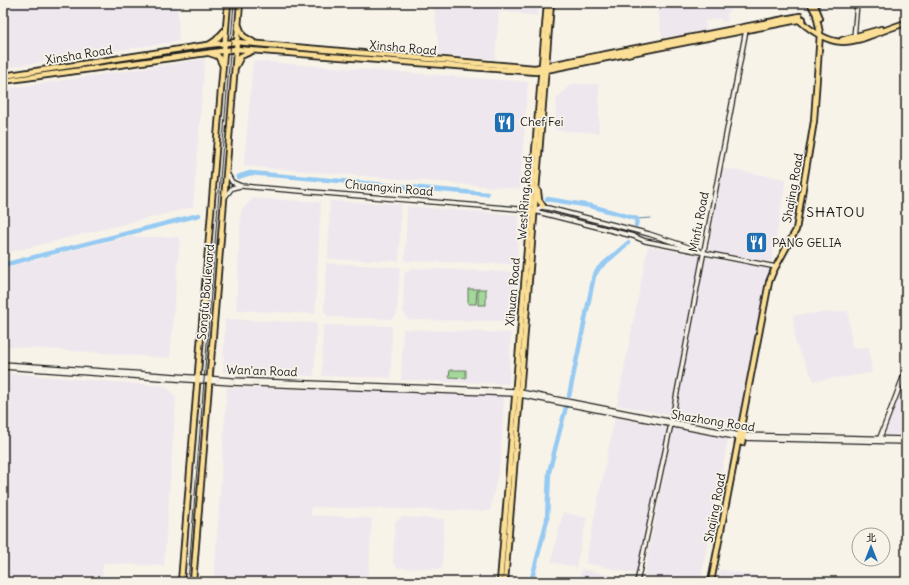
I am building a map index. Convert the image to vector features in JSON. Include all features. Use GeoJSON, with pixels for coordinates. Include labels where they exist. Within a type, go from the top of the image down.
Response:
{"type":"FeatureCollection","features":[{"type":"Feature","properties":{"kind":"main road","name":"Songfu Boulevard"},"geometry":{"type":"LineString","coordinates":[[181,582],[228,3]]}},
{"type":"Feature","properties":{"kind":"main road","name":"Songfu Boulevard"},"geometry":{"type":"LineString","coordinates":[[193,582],[208,380],[240,3]]}},
{"type":"Feature","properties":{"kind":"main road"},"geometry":{"type":"LineString","coordinates":[[532,211],[547,3]]}},
{"type":"Feature","properties":{"kind":"main road","name":"West Ring Road"},"geometry":{"type":"LineString","coordinates":[[517,393],[532,211],[536,190],[543,68],[551,3]]}},
{"type":"Feature","properties":{"kind":"main road"},"geometry":{"type":"LineString","coordinates":[[810,3],[816,14],[821,35]]}},
{"type":"Feature","properties":{"kind":"main road"},"geometry":{"type":"LineString","coordinates":[[814,3],[819,13],[821,35]]}},
{"type":"Feature","properties":{"kind":"main road","name":"Xinsha Road"},"geometry":{"type":"LineString","coordinates":[[3,81],[236,49],[530,72],[543,68],[801,18],[821,35],[837,42],[854,39],[906,23]]}},
{"type":"Feature","properties":{"kind":"main road","name":"Xinsha Road"},"geometry":{"type":"LineString","coordinates":[[854,39],[906,20]]}},
{"type":"Feature","properties":{"kind":"main road"},"geometry":{"type":"LineString","coordinates":[[207,45],[220,37],[226,24]]}},
{"type":"Feature","properties":{"kind":"main road"},"geometry":{"type":"LineString","coordinates":[[238,24],[246,39],[256,43]]}},
{"type":"Feature","properties":{"kind":"main road","name":"Shajing Road"},"geometry":{"type":"LineString","coordinates":[[711,582],[742,436],[769,282],[796,230],[814,121],[821,35]]}},
{"type":"Feature","properties":{"kind":"main road","name":"Shajing Road"},"geometry":{"type":"LineString","coordinates":[[714,582],[771,283],[798,230],[816,122],[821,35]]}},
{"type":"Feature","properties":{"kind":"main road","name":"Xinsha Road"},"geometry":{"type":"LineString","coordinates":[[3,76],[207,45],[236,42],[480,64],[543,68]]}},
{"type":"Feature","properties":{"kind":"main road"},"geometry":{"type":"LineString","coordinates":[[234,71],[241,56],[256,50]]}},
{"type":"Feature","properties":{"kind":"main road"},"geometry":{"type":"LineString","coordinates":[[202,53],[218,56],[223,68]]}},
{"type":"Feature","properties":{"kind":"main road"},"geometry":{"type":"LineString","coordinates":[[536,190],[538,191],[539,200],[543,206]]}},
{"type":"Feature","properties":{"kind":"main road"},"geometry":{"type":"LineString","coordinates":[[500,582],[517,393]]}},
{"type":"Feature","properties":{"kind":"main road"},"geometry":{"type":"LineString","coordinates":[[505,582],[517,393]]}},
{"type":"Feature","properties":{"kind":"street"},"geometry":{"type":"LineString","coordinates":[[854,39],[857,3]]}},
{"type":"Feature","properties":{"kind":"street","name":"Minfu Road"},"geometry":{"type":"LineString","coordinates":[[637,582],[671,422],[746,28]]}},
{"type":"Feature","properties":{"kind":"street"},"geometry":{"type":"LineString","coordinates":[[226,170],[230,180],[241,186]]}},
{"type":"Feature","properties":{"kind":"street"},"geometry":{"type":"LineString","coordinates":[[224,200],[229,190],[241,186]]}},
{"type":"Feature","properties":{"kind":"street","name":"Chuangxin Road"},"geometry":{"type":"LineString","coordinates":[[241,186],[532,211],[633,236],[645,241],[776,267]]}},
{"type":"Feature","properties":{"kind":"street","name":"Chuangxin Road"},"geometry":{"type":"LineString","coordinates":[[532,211],[541,208],[548,208],[664,238],[687,245],[703,253]]}},
{"type":"Feature","properties":{"kind":"street","name":"Wan'an Road"},"geometry":{"type":"LineString","coordinates":[[3,364],[197,380]]}},
{"type":"Feature","properties":{"kind":"street","name":"Wan'an Road"},"geometry":{"type":"LineString","coordinates":[[3,367],[197,380],[517,393]]}},
{"type":"Feature","properties":{"kind":"street"},"geometry":{"type":"LineString","coordinates":[[879,440],[906,370]]}},
{"type":"Feature","properties":{"kind":"street","name":"Shazhong Road"},"geometry":{"type":"LineString","coordinates":[[517,393],[742,436],[906,442]]}},
{"type":"Feature","properties":{"kind":"street","name":"Shazhong Road"},"geometry":{"type":"LineString","coordinates":[[879,440],[906,439]]}},
{"type":"Feature","properties":{"kind":"shaded area"},"geometry":{"type":"Polygon","coordinates":[[[3,3],[177,3],[179,41],[3,68],[3,3]]]}},
{"type":"Feature","properties":{"kind":"shaded area"},"geometry":{"type":"Polygon","coordinates":[[[434,3],[539,3],[538,16],[499,11],[495,59],[439,55],[434,3]]]}},
{"type":"Feature","properties":{"kind":"shaded area"},"geometry":{"type":"Polygon","coordinates":[[[657,3],[750,3],[749,6],[731,9],[727,14],[728,21],[722,22],[721,18],[705,21],[706,30],[662,38],[657,3]]]}},
{"type":"Feature","properties":{"kind":"shaded area"},"geometry":{"type":"Polygon","coordinates":[[[205,59],[193,207],[3,254],[3,89],[205,59]]]}},
{"type":"Feature","properties":{"kind":"shaded area"},"geometry":{"type":"Polygon","coordinates":[[[253,61],[528,82],[520,189],[244,166],[253,61]]]}},
{"type":"Feature","properties":{"kind":"shaded area"},"geometry":{"type":"Polygon","coordinates":[[[571,84],[599,84],[599,133],[554,130],[557,98],[571,84]]]}},
{"type":"Feature","properties":{"kind":"shaded area"},"geometry":{"type":"Polygon","coordinates":[[[722,168],[786,179],[772,262],[708,251],[722,168]]]}},
{"type":"Feature","properties":{"kind":"shaded area"},"geometry":{"type":"Polygon","coordinates":[[[253,198],[321,202],[315,314],[236,310],[241,210],[253,198]]]}},
{"type":"Feature","properties":{"kind":"shaded area"},"geometry":{"type":"Polygon","coordinates":[[[330,201],[401,204],[399,261],[328,259],[330,201]]]}},
{"type":"Feature","properties":{"kind":"shaded area"},"geometry":{"type":"Polygon","coordinates":[[[407,206],[519,215],[517,264],[405,261],[407,206]]]}},
{"type":"Feature","properties":{"kind":"shaded area"},"geometry":{"type":"Polygon","coordinates":[[[126,237],[180,237],[170,358],[3,346],[3,268],[126,237]]]}},
{"type":"Feature","properties":{"kind":"shaded area"},"geometry":{"type":"Polygon","coordinates":[[[648,246],[769,269],[738,429],[617,405],[648,246]]]}},
{"type":"Feature","properties":{"kind":"shaded area"},"geometry":{"type":"Polygon","coordinates":[[[326,263],[400,267],[397,314],[392,319],[329,317],[324,311],[326,263]]]}},
{"type":"Feature","properties":{"kind":"shaded area"},"geometry":{"type":"Polygon","coordinates":[[[411,268],[517,272],[513,321],[408,320],[403,311],[404,274],[411,268]]]}},
{"type":"Feature","properties":{"kind":"shaded area"},"geometry":{"type":"Polygon","coordinates":[[[848,311],[852,348],[869,347],[872,373],[814,381],[795,342],[793,315],[848,311]]]}},
{"type":"Feature","properties":{"kind":"shaded area"},"geometry":{"type":"Polygon","coordinates":[[[225,319],[317,323],[314,376],[223,372],[225,319]]]}},
{"type":"Feature","properties":{"kind":"shaded area"},"geometry":{"type":"Polygon","coordinates":[[[323,325],[392,326],[391,378],[322,376],[323,325]]]}},
{"type":"Feature","properties":{"kind":"shaded area"},"geometry":{"type":"Polygon","coordinates":[[[403,329],[511,333],[509,384],[401,380],[403,329]]]}},
{"type":"Feature","properties":{"kind":"shaded area"},"geometry":{"type":"Polygon","coordinates":[[[6,373],[166,386],[176,398],[164,566],[103,563],[102,582],[3,582],[3,389],[6,373]]]}},
{"type":"Feature","properties":{"kind":"shaded area"},"geometry":{"type":"Polygon","coordinates":[[[906,376],[906,434],[883,435],[906,376]]]}},
{"type":"Feature","properties":{"kind":"shaded area"},"geometry":{"type":"Polygon","coordinates":[[[227,387],[504,396],[501,458],[490,511],[311,507],[311,515],[372,518],[368,582],[214,582],[227,387]]]}},
{"type":"Feature","properties":{"kind":"shaded area"},"geometry":{"type":"Polygon","coordinates":[[[615,417],[667,428],[637,574],[585,563],[615,417]]]}},
{"type":"Feature","properties":{"kind":"shaded area"},"geometry":{"type":"Polygon","coordinates":[[[673,428],[728,439],[700,582],[679,582],[644,575],[673,428]]]}},
{"type":"Feature","properties":{"kind":"shaded area"},"geometry":{"type":"Polygon","coordinates":[[[563,512],[587,518],[576,567],[551,562],[563,512]]]}},
{"type":"Feature","properties":{"kind":"shaded area"},"geometry":{"type":"Polygon","coordinates":[[[402,517],[444,519],[442,569],[398,568],[393,563],[395,522],[402,517]]]}},
{"type":"Feature","properties":{"kind":"shaded area"},"geometry":{"type":"Polygon","coordinates":[[[582,569],[635,581],[635,582],[578,582],[582,569]]]}},
{"type":"Feature","properties":{"kind":"shaded area"},"geometry":{"type":"Polygon","coordinates":[[[720,569],[782,581],[783,582],[718,582],[720,569]]]}},
{"type":"Feature","properties":{"kind":"green space"},"geometry":{"type":"Polygon","coordinates":[[[468,289],[477,289],[476,304],[468,304],[468,289]]]}},
{"type":"Feature","properties":{"kind":"green space"},"geometry":{"type":"Polygon","coordinates":[[[478,289],[486,289],[486,305],[478,305],[478,289]]]}},
{"type":"Feature","properties":{"kind":"green space"},"geometry":{"type":"Polygon","coordinates":[[[450,370],[466,370],[466,378],[449,377],[450,370]]]}},
{"type":"Feature","properties":{"kind":"waterway"},"geometry":{"type":"LineString","coordinates":[[238,177],[250,173],[487,194]]}},
{"type":"Feature","properties":{"kind":"waterway"},"geometry":{"type":"LineString","coordinates":[[547,199],[591,206],[637,219],[636,225]]}},
{"type":"Feature","properties":{"kind":"waterway"},"geometry":{"type":"LineString","coordinates":[[3,265],[199,215]]}},
{"type":"Feature","properties":{"kind":"waterway"},"geometry":{"type":"LineString","coordinates":[[637,219],[651,218]]}},
{"type":"Feature","properties":{"kind":"waterway"},"geometry":{"type":"LineString","coordinates":[[569,396],[594,276],[599,268],[628,243]]}},
{"type":"Feature","properties":{"kind":"waterway"},"geometry":{"type":"LineString","coordinates":[[531,582],[547,520],[549,472],[566,407]]}},
{"type":"Feature","properties":{"kind":"railway"},"geometry":{"type":"LineString","coordinates":[[188,582],[234,3]]}},
{"type":"Feature","properties":{"kind":"place","name":"Chef Fei"},"geometry":{"type":"Point","coordinates":[505,122]}},
{"type":"Feature","properties":{"kind":"place","name":"PANG GELIA"},"geometry":{"type":"Point","coordinates":[756,243]}},
{"type":"Feature","properties":{"kind":"district","name":"SHATOU"},"geometry":{"type":"Point","coordinates":[836,212]}}]}
